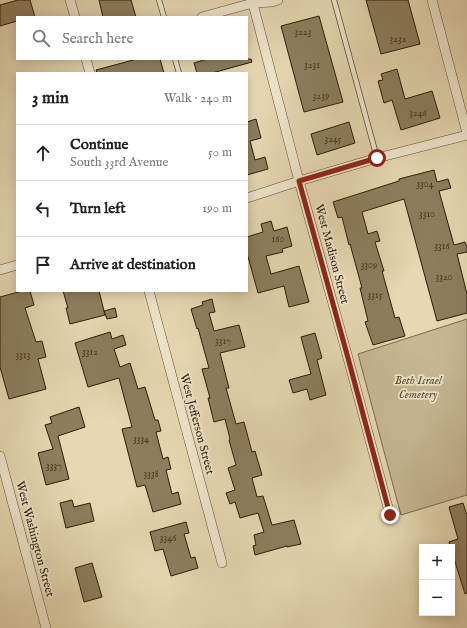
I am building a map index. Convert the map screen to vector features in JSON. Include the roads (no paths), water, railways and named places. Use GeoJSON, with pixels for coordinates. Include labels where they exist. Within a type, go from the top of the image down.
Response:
{"type":"FeatureCollection","features":[{"type":"Feature","properties":{"kind":"street"},"geometry":{"type":"LineString","coordinates":[[70,0],[75,16]]}},
{"type":"Feature","properties":{"kind":"street"},"geometry":{"type":"LineString","coordinates":[[205,16],[252,2],[272,2],[278,0]]}},
{"type":"Feature","properties":{"kind":"street"},"geometry":{"type":"LineString","coordinates":[[248,198],[377,158],[467,134],[432,0]]}},
{"type":"Feature","properties":{"kind":"street","name":"West Madison Street"},"geometry":{"type":"LineString","coordinates":[[252,2],[390,515]]}},
{"type":"Feature","properties":{"kind":"street"},"geometry":{"type":"LineString","coordinates":[[86,60],[90,72]]}},
{"type":"Feature","properties":{"kind":"street"},"geometry":{"type":"LineString","coordinates":[[0,270],[16,265]]}},
{"type":"Feature","properties":{"kind":"street","name":"West Jefferson Street"},"geometry":{"type":"LineString","coordinates":[[149,292],[222,563]]}},
{"type":"Feature","properties":{"kind":"street","name":"West Washington Street"},"geometry":{"type":"LineString","coordinates":[[0,456],[46,628]]}},
{"type":"Feature","properties":{"kind":"lane"},"geometry":{"type":"LineString","coordinates":[[159,0],[164,16]]}},
{"type":"Feature","properties":{"kind":"lane"},"geometry":{"type":"LineString","coordinates":[[334,0],[377,158]]}},
{"type":"Feature","properties":{"kind":"lane"},"geometry":{"type":"LineString","coordinates":[[175,60],[178,72]]}},
{"type":"Feature","properties":{"kind":"park label","name":"Beth Israel Cemetery"},"geometry":{"type":"Point","coordinates":[418,387]}}]}
